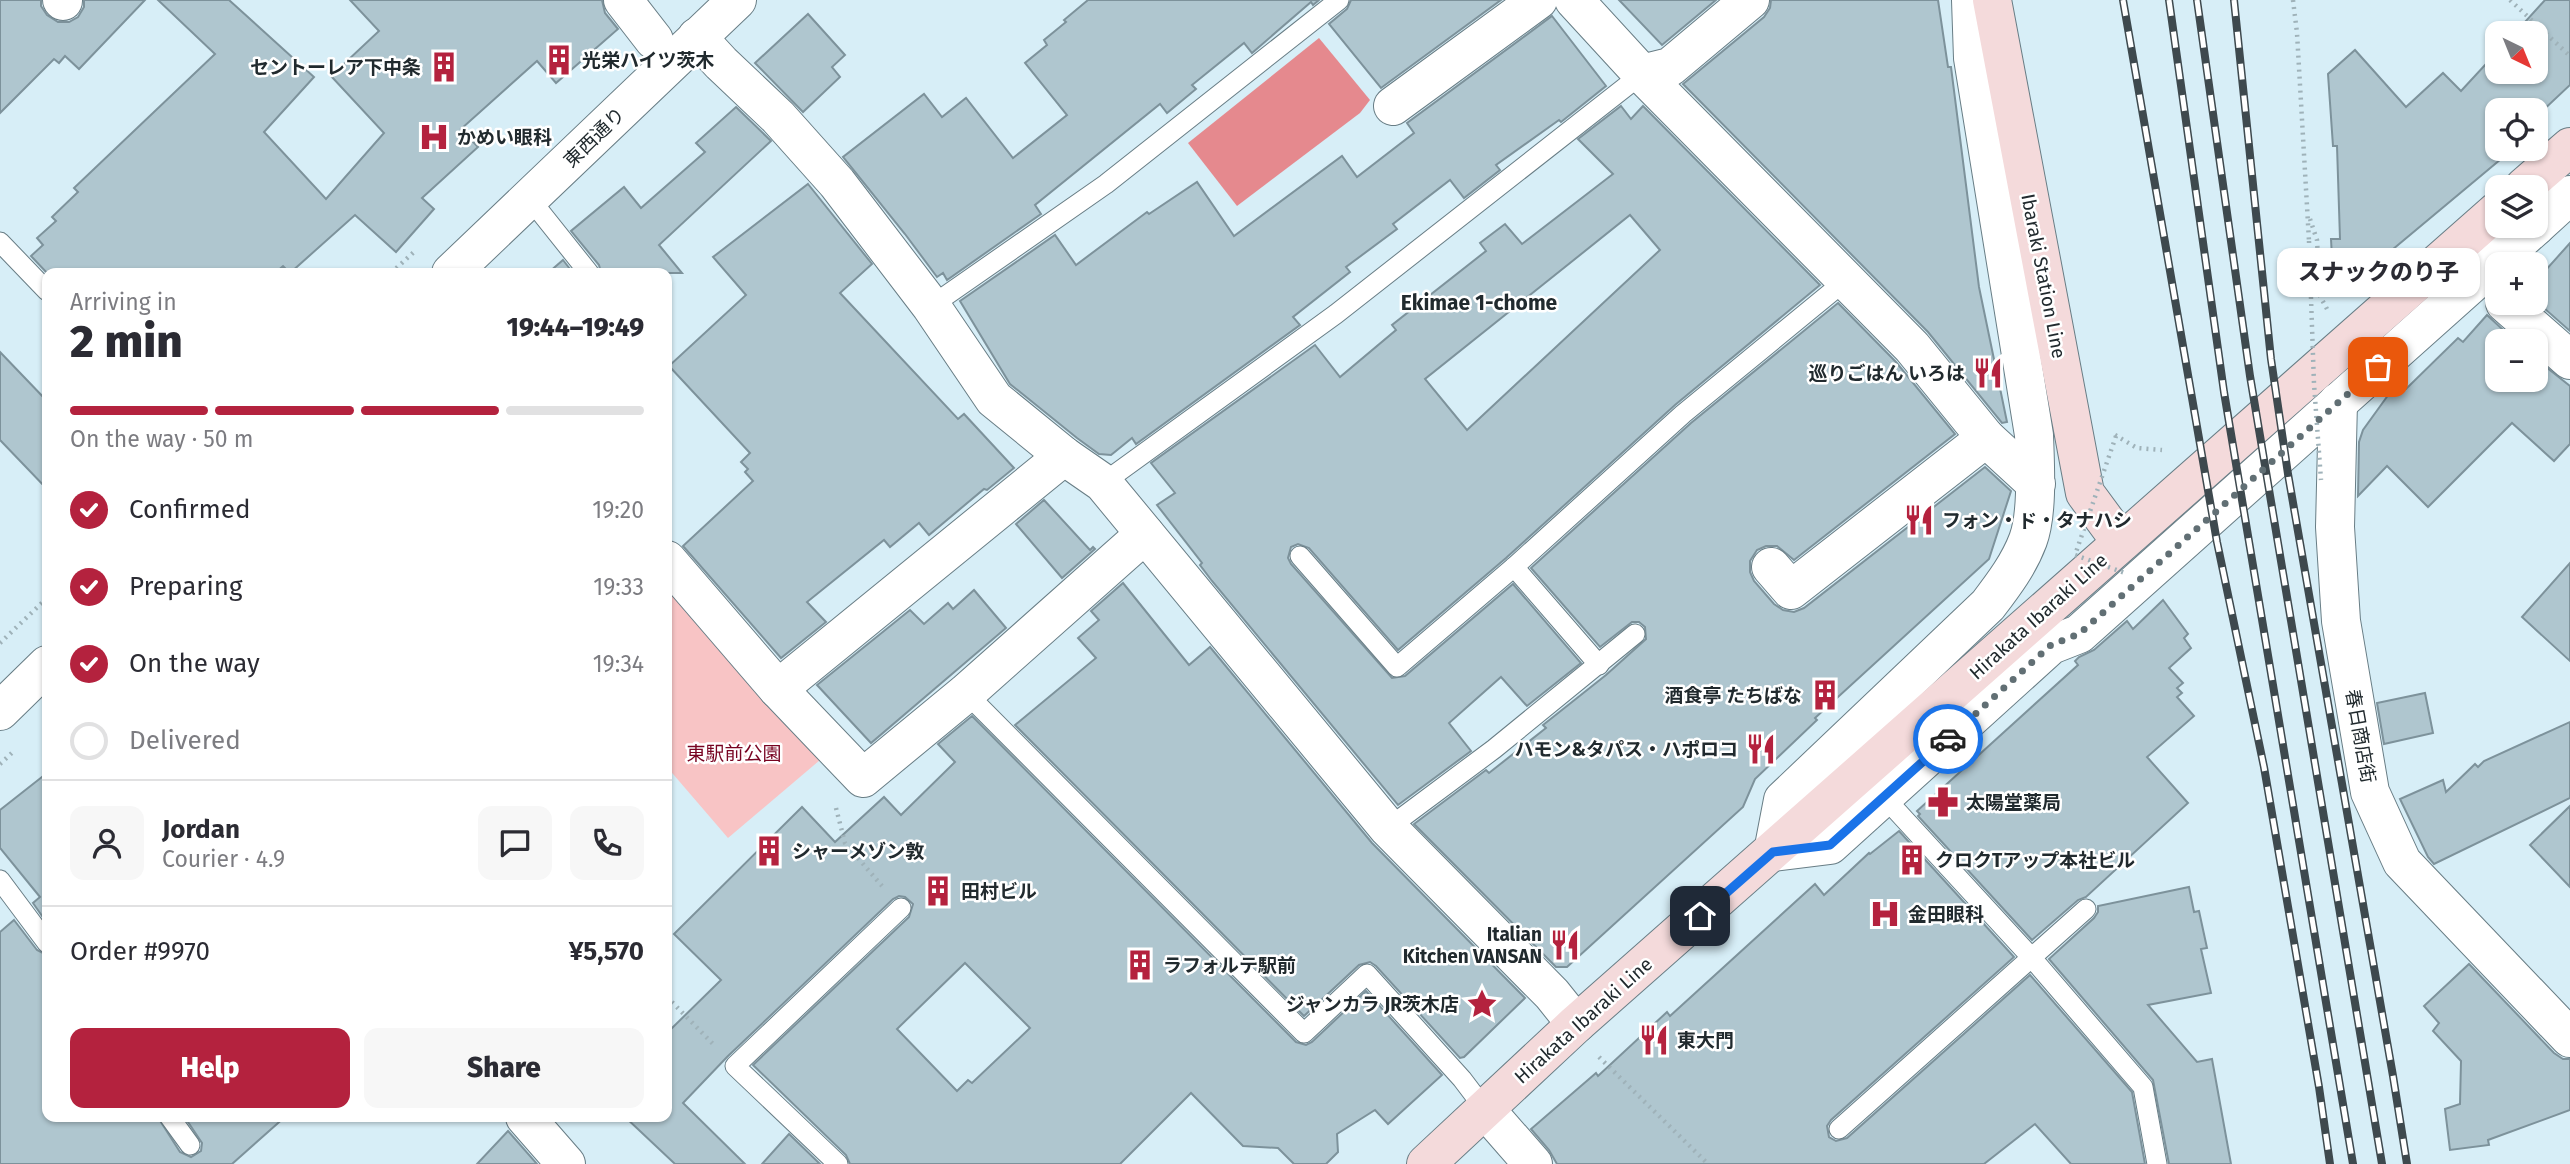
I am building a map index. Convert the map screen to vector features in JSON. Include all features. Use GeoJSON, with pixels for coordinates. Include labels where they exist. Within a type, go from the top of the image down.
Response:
{"type":"FeatureCollection","features":[{"type":"Feature","properties":{"kind":"main road","name":"Ibaraki Station Line"},"geometry":{"type":"LineString","coordinates":[[1992,0],[2085,493],[2123,558]]}},
{"type":"Feature","properties":{"kind":"main road"},"geometry":{"type":"LineString","coordinates":[[2538,175],[2570,147]]}},
{"type":"Feature","properties":{"kind":"main road","name":"Hirakata Ibaraki Line"},"geometry":{"type":"LineString","coordinates":[[1426,1164],[1484,1108],[1586,1039],[1773,852],[2123,558],[2485,222]]}},
{"type":"Feature","properties":{"kind":"street"},"geometry":{"type":"LineString","coordinates":[[623,0],[654,40]]}},
{"type":"Feature","properties":{"kind":"street","name":"東西通り"},"geometry":{"type":"LineString","coordinates":[[456,268],[737,0]]}},
{"type":"Feature","properties":{"kind":"street"},"geometry":{"type":"LineString","coordinates":[[1393,106],[1538,0]]}},
{"type":"Feature","properties":{"kind":"street"},"geometry":{"type":"LineString","coordinates":[[1574,0],[1643,74],[1912,347],[1986,438],[2036,484]]}},
{"type":"Feature","properties":{"kind":"street"},"geometry":{"type":"LineString","coordinates":[[1643,74],[1670,67],[1750,0]]}},
{"type":"Feature","properties":{"kind":"street"},"geometry":{"type":"LineString","coordinates":[[1971,0],[1973,58],[2034,435],[2036,484],[2029,537],[2011,575],[1988,605],[1783,800],[1773,852],[1830,845],[2051,645],[2079,634],[2338,402],[2485,298]]}},
{"type":"Feature","properties":{"kind":"street"},"geometry":{"type":"LineString","coordinates":[[697,37],[778,117],[837,183],[931,306],[995,399],[1064,456],[1103,484],[1388,828],[1552,994],[1586,1039]]}},
{"type":"Feature","properties":{"kind":"street"},"geometry":{"type":"LineString","coordinates":[[2548,215],[2570,195]]}},
{"type":"Feature","properties":{"kind":"street"},"geometry":{"type":"LineString","coordinates":[[2519,315],[2570,360]]}},
{"type":"Feature","properties":{"kind":"street","name":"春日商店街"},"geometry":{"type":"LineString","coordinates":[[2338,402],[2335,527],[2342,621],[2370,792],[2402,862],[2570,1038]]}},
{"type":"Feature","properties":{"kind":"street"},"geometry":{"type":"LineString","coordinates":[[1771,567],[1791,590],[1986,438]]}},
{"type":"Feature","properties":{"kind":"street"},"geometry":{"type":"LineString","coordinates":[[778,689],[1064,456]]}},
{"type":"Feature","properties":{"kind":"street"},"geometry":{"type":"LineString","coordinates":[[672,566],[778,689],[863,778],[967,693],[1145,534]]}},
{"type":"Feature","properties":{"kind":"street"},"geometry":{"type":"LineString","coordinates":[[0,711],[42,670]]}},
{"type":"Feature","properties":{"kind":"street"},"geometry":{"type":"LineString","coordinates":[[1484,1108],[1533,1164]]}},
{"type":"Feature","properties":{"kind":"street"},"geometry":{"type":"LineString","coordinates":[[529,1122],[566,1164]]}},
{"type":"Feature","properties":{"kind":"lane"},"geometry":{"type":"LineString","coordinates":[[931,306],[1106,184],[1339,0]]}},
{"type":"Feature","properties":{"kind":"lane"},"geometry":{"type":"LineString","coordinates":[[1103,484],[1336,314],[1643,74]]}},
{"type":"Feature","properties":{"kind":"lane"},"geometry":{"type":"LineString","coordinates":[[530,199],[585,268]]}},
{"type":"Feature","properties":{"kind":"lane"},"geometry":{"type":"LineString","coordinates":[[0,242],[42,286]]}},
{"type":"Feature","properties":{"kind":"lane"},"geometry":{"type":"LineString","coordinates":[[1300,556],[1397,667],[1514,567],[1684,414],[1845,281]]}},
{"type":"Feature","properties":{"kind":"lane"},"geometry":{"type":"LineString","coordinates":[[1514,567],[1600,665]]}},
{"type":"Feature","properties":{"kind":"lane"},"geometry":{"type":"LineString","coordinates":[[1388,828],[1494,750],[1635,634]]}},
{"type":"Feature","properties":{"kind":"lane"},"geometry":{"type":"LineString","coordinates":[[967,693],[1304,1033],[1367,974],[1462,1079],[1484,1108]]}},
{"type":"Feature","properties":{"kind":"lane"},"geometry":{"type":"LineString","coordinates":[[1884,797],[2031,957],[2143,1087],[2157,1164]]}},
{"type":"Feature","properties":{"kind":"lane"},"geometry":{"type":"LineString","coordinates":[[0,880],[42,936]]}},
{"type":"Feature","properties":{"kind":"lane"},"geometry":{"type":"LineString","coordinates":[[838,1164],[735,1066],[901,908]]}},
{"type":"Feature","properties":{"kind":"lane"},"geometry":{"type":"LineString","coordinates":[[1839,1129],[2086,909]]}},
{"type":"Feature","properties":{"kind":"lane"},"geometry":{"type":"LineString","coordinates":[[173,1122],[190,1145]]}},
{"type":"Feature","properties":{"kind":"path"},"geometry":{"type":"LineString","coordinates":[[2293,0],[2308,211],[2314,384],[2321,480]]}},
{"type":"Feature","properties":{"kind":"path"},"geometry":{"type":"LineString","coordinates":[[2510,0],[2570,56]]}},
{"type":"Feature","properties":{"kind":"path"},"geometry":{"type":"LineString","coordinates":[[2308,211],[2317,240],[2320,296],[2329,311]]}},
{"type":"Feature","properties":{"kind":"path"},"geometry":{"type":"LineString","coordinates":[[2123,558],[2075,555],[2116,436],[2137,448],[2161,450]]}},
{"type":"Feature","properties":{"kind":"path"},"geometry":{"type":"LineString","coordinates":[[0,643],[42,603]]}},
{"type":"Feature","properties":{"kind":"path"},"geometry":{"type":"LineString","coordinates":[[863,778],[835,802],[845,843],[901,908]]}},
{"type":"Feature","properties":{"kind":"path"},"geometry":{"type":"LineString","coordinates":[[672,1002],[735,1066]]}},
{"type":"Feature","properties":{"kind":"path"},"geometry":{"type":"LineString","coordinates":[[1586,1039],[1708,1164]]}},
{"type":"Feature","properties":{"kind":"green space","name":"東駅前公園"},"geometry":{"type":"Polygon","coordinates":[[[672,592],[820,760],[728,838],[672,773],[672,592]]]}},
{"type":"Feature","properties":{"kind":"shaded area"},"geometry":{"type":"Polygon","coordinates":[[[1319,38],[1370,100],[1360,113],[1237,206],[1188,143],[1319,38]]]}},
{"type":"Feature","properties":{"kind":"building"},"geometry":{"type":"Polygon","coordinates":[[[0,0],[41,0],[41,6],[47,15],[58,22],[69,22],[78,17],[84,7],[84,0],[145,0],[79,69],[65,56],[59,63],[54,59],[0,113],[0,0]]]}},
{"type":"Feature","properties":{"kind":"building"},"geometry":{"type":"Polygon","coordinates":[[[158,0],[229,0],[314,77],[264,132],[326,199],[384,133],[331,76],[379,31],[350,0],[602,0],[605,13],[618,29],[556,83],[537,61],[461,129],[478,147],[422,198],[434,209],[396,252],[355,215],[296,268],[42,268],[31,256],[43,245],[37,238],[56,221],[52,217],[78,192],[74,188],[215,54],[158,0]]]}},
{"type":"Feature","properties":{"kind":"building"},"geometry":{"type":"Polygon","coordinates":[[[1088,0],[1319,0],[1313,5],[1311,2],[1252,53],[1244,43],[1192,85],[1196,89],[1167,113],[1160,104],[1035,205],[1041,214],[947,280],[943,273],[937,277],[843,157],[924,94],[942,117],[966,98],[1013,158],[1067,115],[1025,63],[1047,45],[1044,40],[1066,22],[1064,20],[1088,0]]]}},
{"type":"Feature","properties":{"kind":"building"},"geometry":{"type":"Polygon","coordinates":[[[1351,0],[1501,0],[1381,88],[1329,24],[1347,9],[1351,0]]]}},
{"type":"Feature","properties":{"kind":"building"},"geometry":{"type":"Polygon","coordinates":[[[1619,0],[1716,0],[1662,45],[1619,0]]]}},
{"type":"Feature","properties":{"kind":"building"},"geometry":{"type":"Polygon","coordinates":[[[1771,0],[1938,0],[1948,67],[1951,67],[1979,287],[2007,422],[2002,423],[1928,332],[1683,84],[1764,17],[1770,8],[1771,0]]]}},
{"type":"Feature","properties":{"kind":"building"},"geometry":{"type":"Polygon","coordinates":[[[2545,0],[2570,0],[2570,85],[2548,106],[2548,98],[2485,98],[2485,161],[2499,161],[2368,270],[2333,277],[2331,239],[2340,239],[2337,146],[2333,146],[2328,74],[2355,50],[2406,107],[2443,73],[2461,91],[2485,65],[2485,84],[2548,84],[2548,21],[2526,21],[2545,0]]]}},
{"type":"Feature","properties":{"kind":"building"},"geometry":{"type":"Polygon","coordinates":[[[808,14],[845,55],[832,67],[840,77],[803,112],[755,63],[808,14]]]}},
{"type":"Feature","properties":{"kind":"building"},"geometry":{"type":"Polygon","coordinates":[[[1552,16],[1606,86],[1561,122],[1559,120],[1496,165],[1500,170],[1464,198],[1450,180],[1393,224],[1397,229],[1346,267],[1350,272],[1293,317],[1300,325],[1136,444],[1132,438],[1111,455],[1099,454],[1010,384],[960,301],[1055,235],[1076,265],[1147,212],[1149,214],[1197,182],[1234,236],[1342,156],[1357,177],[1414,133],[1407,123],[1552,16]]]}},
{"type":"Feature","properties":{"kind":"building"},"geometry":{"type":"Polygon","coordinates":[[[1621,106],[1631,119],[1643,106],[1820,285],[1675,405],[1506,558],[1398,650],[1309,548],[1298,544],[1291,547],[1288,558],[1291,564],[1392,678],[1405,676],[1513,584],[1581,663],[1527,706],[1501,677],[1449,723],[1471,751],[1398,805],[1200,565],[1202,563],[1157,505],[1175,493],[1151,463],[1315,345],[1340,377],[1396,330],[1392,325],[1486,251],[1480,243],[1505,224],[1522,244],[1613,174],[1578,139],[1621,106]],[[1630,215],[1425,379],[1467,430],[1660,250],[1630,215]]]}},
{"type":"Feature","properties":{"kind":"building"},"geometry":{"type":"Polygon","coordinates":[[[736,107],[771,141],[659,245],[682,273],[672,273],[672,268],[600,268],[571,231],[624,187],[641,208],[705,152],[696,143],[736,107]]]}},
{"type":"Feature","properties":{"kind":"building"},"geometry":{"type":"Polygon","coordinates":[[[808,184],[872,264],[840,293],[958,419],[964,414],[1014,468],[929,535],[919,523],[890,547],[884,540],[807,602],[826,622],[781,658],[683,546],[753,481],[745,472],[748,469],[741,462],[750,453],[672,369],[672,363],[746,295],[713,257],[808,184]]]}},
{"type":"Feature","properties":{"kind":"building"},"geometry":{"type":"Polygon","coordinates":[[[2570,243],[2570,331],[2548,312],[2548,268],[2570,243]]]}},
{"type":"Feature","properties":{"kind":"building"},"geometry":{"type":"Polygon","coordinates":[[[563,260],[569,268],[554,268],[563,260]]]}},
{"type":"Feature","properties":{"kind":"building"},"geometry":{"type":"Polygon","coordinates":[[[1838,303],[1896,362],[1955,434],[1794,560],[1777,546],[1766,546],[1757,550],[1750,561],[1750,572],[1754,581],[1774,604],[1783,610],[1794,612],[1804,608],[1985,467],[2011,491],[1989,559],[1815,718],[1817,720],[1755,779],[1743,807],[1567,967],[1556,967],[1414,824],[1486,770],[1489,773],[1546,728],[1543,725],[1646,639],[1645,627],[1639,622],[1632,622],[1600,647],[1531,568],[1691,423],[1838,303]]]}},
{"type":"Feature","properties":{"kind":"building"},"geometry":{"type":"Polygon","coordinates":[[[2487,315],[2502,329],[2485,329],[2485,392],[2548,392],[2548,369],[2570,386],[2570,444],[2554,461],[2512,423],[2428,507],[2387,466],[2358,496],[2359,442],[2363,430],[2394,387],[2406,389],[2458,338],[2463,342],[2487,315]]]}},
{"type":"Feature","properties":{"kind":"building"},"geometry":{"type":"Polygon","coordinates":[[[0,352],[42,396],[42,484],[0,440],[0,352]]]}},
{"type":"Feature","properties":{"kind":"building"},"geometry":{"type":"Polygon","coordinates":[[[1044,500],[1090,550],[1093,547],[1095,549],[1062,578],[1016,524],[1044,500]]]}},
{"type":"Feature","properties":{"kind":"building"},"geometry":{"type":"Polygon","coordinates":[[[2570,563],[2570,661],[2522,617],[2570,563]]]}},
{"type":"Feature","properties":{"kind":"building"},"geometry":{"type":"Polygon","coordinates":[[[1123,583],[1189,665],[1210,647],[1372,843],[1525,998],[1464,1057],[1460,1058],[1370,962],[1359,965],[1304,1016],[1015,725],[1096,658],[1078,638],[1099,620],[1091,611],[1123,583]]]}},
{"type":"Feature","properties":{"kind":"building"},"geometry":{"type":"Polygon","coordinates":[[[974,590],[1006,628],[871,743],[817,685],[910,610],[924,624],[948,603],[953,609],[974,590]]]}},
{"type":"Feature","properties":{"kind":"building"},"geometry":{"type":"Polygon","coordinates":[[[2163,600],[2188,634],[2184,638],[2191,648],[2169,668],[2183,683],[2177,688],[2182,693],[2177,697],[2194,716],[2147,757],[2188,803],[2086,897],[2078,900],[2032,940],[1918,816],[1920,814],[1917,811],[2078,665],[2075,661],[2079,657],[2094,650],[2127,621],[2133,629],[2163,600]]]}},
{"type":"Feature","properties":{"kind":"building"},"geometry":{"type":"Polygon","coordinates":[[[2425,693],[2433,733],[2384,744],[2377,703],[2425,693]]]}},
{"type":"Feature","properties":{"kind":"building"},"geometry":{"type":"Polygon","coordinates":[[[972,716],[1296,1042],[1306,1045],[1312,1042],[1366,991],[1442,1075],[1388,1124],[1375,1110],[1337,1134],[1338,1152],[1326,1164],[1294,1164],[1278,1148],[1243,1146],[1191,1093],[1120,1164],[850,1164],[846,1155],[753,1065],[909,917],[913,904],[905,897],[899,896],[727,1057],[683,1103],[745,1164],[675,1164],[630,1122],[672,1122],[672,1028],[721,980],[674,934],[802,807],[835,842],[884,797],[901,815],[955,762],[938,744],[972,716]],[[965,963],[897,1029],[957,1091],[968,1080],[972,1083],[1030,1028],[965,963]]]}},
{"type":"Feature","properties":{"kind":"building"},"geometry":{"type":"Polygon","coordinates":[[[2570,722],[2570,798],[2434,864],[2400,799],[2443,780],[2446,792],[2475,764],[2478,767],[2484,761],[2570,722]]]}},
{"type":"Feature","properties":{"kind":"building"},"geometry":{"type":"Polygon","coordinates":[[[42,777],[42,916],[33,903],[40,897],[0,848],[0,810],[42,777]]]}},
{"type":"Feature","properties":{"kind":"building"},"geometry":{"type":"Polygon","coordinates":[[[2570,806],[2570,887],[2530,845],[2570,806]]]}},
{"type":"Feature","properties":{"kind":"building"},"geometry":{"type":"Polygon","coordinates":[[[1899,831],[2014,957],[1831,1120],[1827,1126],[1829,1137],[1836,1141],[1847,1138],[2030,975],[2132,1092],[2145,1164],[2071,1164],[2035,1124],[1984,1164],[1557,1164],[1531,1129],[1596,1073],[1598,1076],[1667,1012],[1670,1016],[1815,884],[1824,895],[1869,853],[1899,831]]]}},
{"type":"Feature","properties":{"kind":"building"},"geometry":{"type":"Polygon","coordinates":[[[2189,887],[2194,912],[2199,911],[2207,948],[2201,949],[2211,993],[2148,1005],[2197,1062],[2212,1059],[2231,1164],[2169,1164],[2153,1080],[2049,959],[2094,918],[2098,906],[2189,887]]]}},
{"type":"Feature","properties":{"kind":"building"},"geometry":{"type":"Polygon","coordinates":[[[14,920],[37,950],[42,952],[42,1122],[161,1122],[180,1152],[191,1157],[201,1151],[202,1143],[188,1122],[279,1122],[232,1164],[0,1164],[0,932],[14,920]]]}},
{"type":"Feature","properties":{"kind":"building"},"geometry":{"type":"Polygon","coordinates":[[[2469,964],[2554,1053],[2563,1059],[2570,1059],[2570,1110],[2488,1140],[2489,1145],[2450,1150],[2445,1109],[2460,1104],[2461,1061],[2433,1031],[2439,1023],[2424,1006],[2469,964]]]}},
{"type":"Feature","properties":{"kind":"building"},"geometry":{"type":"Polygon","coordinates":[[[508,1131],[537,1164],[477,1164],[508,1131]]]}},
{"type":"Feature","properties":{"kind":"building"},"geometry":{"type":"Polygon","coordinates":[[[789,1134],[820,1164],[762,1164],[789,1134]]]}},
{"type":"Feature","properties":{"kind":"railway"},"geometry":{"type":"LineString","coordinates":[[2123,0],[2217,542],[2264,767],[2330,1164]]}},
{"type":"Feature","properties":{"kind":"railway"},"geometry":{"type":"LineString","coordinates":[[2169,0],[2224,392],[2353,1164]]}},
{"type":"Feature","properties":{"kind":"railway"},"geometry":{"type":"LineString","coordinates":[[2197,0],[2250,376],[2382,1164]]}},
{"type":"Feature","properties":{"kind":"railway"},"geometry":{"type":"LineString","coordinates":[[2234,0],[2271,359],[2288,474],[2407,1164]]}},
{"type":"Feature","properties":{"kind":"way so far"},"geometry":{"type":"LineString","coordinates":[[1948,739],[2051,645],[2079,634],[2378,367]]}},
{"type":"Feature","properties":{"kind":"place","name":"光栄ハイツ茨木"},"geometry":{"type":"Point","coordinates":[559,60]}},
{"type":"Feature","properties":{"kind":"place","name":"セントーレア下中条"},"geometry":{"type":"Point","coordinates":[444,67]}},
{"type":"Feature","properties":{"kind":"place","name":"かめい眼科"},"geometry":{"type":"Point","coordinates":[434,137]}},
{"type":"Feature","properties":{"kind":"place","name":"スナックのり子"},"geometry":{"type":"Point","coordinates":[2378,367]}},
{"type":"Feature","properties":{"kind":"place","name":"巡りごはん いろは"},"geometry":{"type":"Point","coordinates":[1988,373]}},
{"type":"Feature","properties":{"kind":"place","name":"フォン・ド・タナハシ"},"geometry":{"type":"Point","coordinates":[1919,520]}},
{"type":"Feature","properties":{"kind":"place","name":"酒食亭 たちばな"},"geometry":{"type":"Point","coordinates":[1825,695]}},
{"type":"Feature","properties":{"kind":"place","name":"ハモン&タパス・ハポロコ"},"geometry":{"type":"Point","coordinates":[1761,749]}},
{"type":"Feature","properties":{"kind":"place","name":"太陽堂薬局"},"geometry":{"type":"Point","coordinates":[1943,802]}},
{"type":"Feature","properties":{"kind":"place","name":"シャーメゾン敦"},"geometry":{"type":"Point","coordinates":[769,851]}},
{"type":"Feature","properties":{"kind":"place","name":"クロクTアップ本社ビル"},"geometry":{"type":"Point","coordinates":[1912,860]}},
{"type":"Feature","properties":{"kind":"place","name":"田村ビル"},"geometry":{"type":"Point","coordinates":[938,891]}},
{"type":"Feature","properties":{"kind":"place","name":"金田眼科"},"geometry":{"type":"Point","coordinates":[1885,914]}},
{"type":"Feature","properties":{"kind":"place","name":"Italian Kitchen VANSAN"},"geometry":{"type":"Point","coordinates":[1565,945]}},
{"type":"Feature","properties":{"kind":"place","name":"ラフォルテ駅前"},"geometry":{"type":"Point","coordinates":[1140,965]}},
{"type":"Feature","properties":{"kind":"place","name":"ジャンカラ JR茨木店"},"geometry":{"type":"Point","coordinates":[1482,1004]}},
{"type":"Feature","properties":{"kind":"place","name":"東大門"},"geometry":{"type":"Point","coordinates":[1654,1040]}},
{"type":"Feature","properties":{"kind":"district","name":"Ekimae 1-chome"},"geometry":{"type":"Point","coordinates":[1479,303]}},
{"type":"Feature","properties":{"kind":"route"},"geometry":{"type":"LineString","coordinates":[[1700,916],[1773,852],[1830,845],[1948,739]]}}]}
